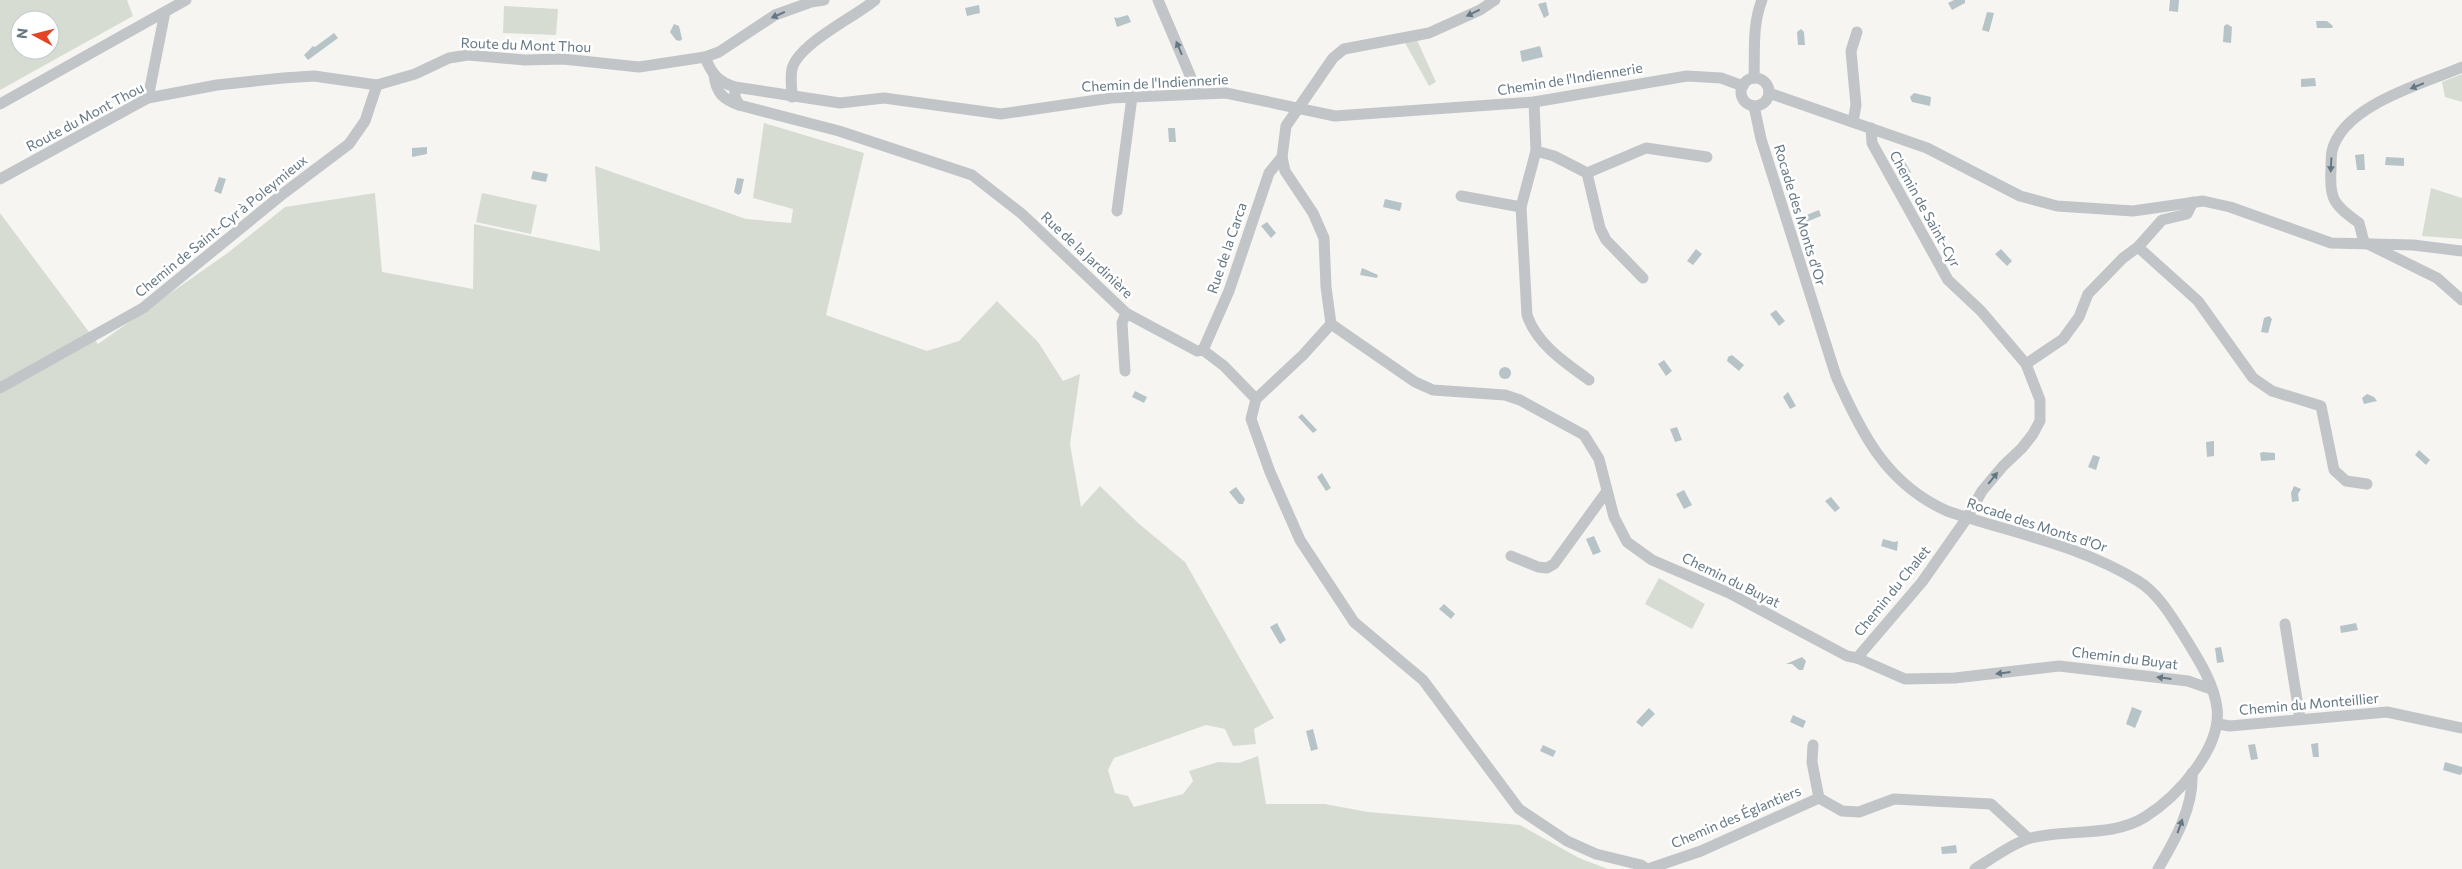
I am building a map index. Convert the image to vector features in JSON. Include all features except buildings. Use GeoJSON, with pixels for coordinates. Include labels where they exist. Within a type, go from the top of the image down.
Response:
{"type":"FeatureCollection","features":[{"type":"Feature","properties":{"kind":"street"},"geometry":{"type":"LineString","coordinates":[[0,104],[186,0]]}},
{"type":"Feature","properties":{"kind":"street","name":"Route du Mont Thou"},"geometry":{"type":"LineString","coordinates":[[0,179],[148,98],[217,85],[314,76],[377,85],[415,74],[449,58],[468,55],[525,60],[563,59],[639,67],[705,57],[719,52],[775,16],[811,2],[824,0]]}},
{"type":"Feature","properties":{"kind":"street"},"geometry":{"type":"LineString","coordinates":[[705,57],[714,76],[722,83],[734,87],[792,97],[792,69],[798,57],[813,43],[875,0]]}},
{"type":"Feature","properties":{"kind":"street"},"geometry":{"type":"LineString","coordinates":[[1158,0],[1195,87],[1195,94]]}},
{"type":"Feature","properties":{"kind":"street"},"geometry":{"type":"LineString","coordinates":[[1495,0],[1449,25],[1429,33],[1344,49],[1333,58],[1286,126],[1282,157],[1285,171],[1313,212],[1324,238],[1326,287],[1331,324],[1303,355],[1256,398],[1251,419],[1270,472],[1300,540],[1354,622],[1423,680],[1519,809],[1567,841],[1596,854],[1640,865],[1647,869]]}},
{"type":"Feature","properties":{"kind":"street"},"geometry":{"type":"LineString","coordinates":[[1754,78],[1757,11],[1762,0]]}},
{"type":"Feature","properties":{"kind":"street"},"geometry":{"type":"LineString","coordinates":[[148,98],[165,12]]}},
{"type":"Feature","properties":{"kind":"street"},"geometry":{"type":"LineString","coordinates":[[1853,122],[1856,106],[1851,51],[1857,32]]}},
{"type":"Feature","properties":{"kind":"street"},"geometry":{"type":"LineString","coordinates":[[2462,67],[2373,104],[2350,121],[2339,135],[2332,151],[2330,189],[2336,202],[2346,214],[2359,223],[2364,242],[2437,278],[2462,300]]}},
{"type":"Feature","properties":{"kind":"street","name":"Rue de la Jardinière"},"geometry":{"type":"LineString","coordinates":[[714,76],[715,87],[719,94],[739,105],[839,131],[972,175],[1022,214],[1126,313],[1197,351],[1203,350],[1224,366],[1256,398]]}},
{"type":"Feature","properties":{"kind":"street","name":"Chemin de l'Indiennerie"},"geometry":{"type":"LineString","coordinates":[[792,97],[840,102],[884,98],[1001,114],[1074,102],[1132,97],[1226,93],[1248,96],[1335,116],[1534,102],[1687,76],[1722,78],[1743,86]]}},
{"type":"Feature","properties":{"kind":"street"},"geometry":{"type":"LineString","coordinates":[[1769,93],[1766,101],[1754,106],[1743,99],[1743,86],[1754,78],[1763,81],[1769,93],[1926,148],[2020,196],[2057,206],[2133,211],[2204,201],[2230,207],[2325,241],[2413,245],[2462,251]]}},
{"type":"Feature","properties":{"kind":"street","name":"Chemin de Saint-Cyr à Poleymieux"},"geometry":{"type":"LineString","coordinates":[[0,388],[143,308],[284,193],[349,144],[365,121],[377,85]]}},
{"type":"Feature","properties":{"kind":"street"},"geometry":{"type":"LineString","coordinates":[[734,87],[739,105]]}},
{"type":"Feature","properties":{"kind":"street"},"geometry":{"type":"LineString","coordinates":[[1117,212],[1132,97]]}},
{"type":"Feature","properties":{"kind":"street"},"geometry":{"type":"LineString","coordinates":[[1534,102],[1536,151],[1521,207],[1527,314],[1531,327],[1554,354],[1589,380]]}},
{"type":"Feature","properties":{"kind":"street","name":"Rocade des Monts d'Or"},"geometry":{"type":"LineString","coordinates":[[1754,106],[1761,139],[1836,376],[1849,404],[1888,469],[1903,485],[1928,503],[1967,518],[2098,558],[2140,582],[2168,610],[2195,654],[2217,706],[2218,724]]}},
{"type":"Feature","properties":{"kind":"street","name":"Chemin de Saint-Cyr"},"geometry":{"type":"LineString","coordinates":[[1871,128],[1872,143],[1948,280],[1981,310],[2026,364],[2040,400],[2040,421],[2033,434],[1982,491],[1967,518]]}},
{"type":"Feature","properties":{"kind":"street"},"geometry":{"type":"LineString","coordinates":[[1587,173],[1646,148],[1707,158]]}},
{"type":"Feature","properties":{"kind":"street"},"geometry":{"type":"LineString","coordinates":[[1536,151],[1554,156],[1587,173],[1600,228],[1606,240],[1642,278]]}},
{"type":"Feature","properties":{"kind":"street","name":"Rue de la Carca"},"geometry":{"type":"LineString","coordinates":[[1203,350],[1229,291],[1269,173],[1282,157]]}},
{"type":"Feature","properties":{"kind":"street"},"geometry":{"type":"LineString","coordinates":[[1461,196],[1521,207]]}},
{"type":"Feature","properties":{"kind":"street"},"geometry":{"type":"LineString","coordinates":[[2026,364],[2063,339],[2079,317],[2088,294],[2123,258],[2138,247],[2162,220],[2187,214],[2193,202]]}},
{"type":"Feature","properties":{"kind":"street"},"geometry":{"type":"LineString","coordinates":[[2138,247],[2198,301],[2252,378],[2272,391],[2321,406],[2334,470],[2346,481],[2366,484]]}},
{"type":"Feature","properties":{"kind":"street"},"geometry":{"type":"LineString","coordinates":[[1125,371],[1122,323],[1126,313]]}},
{"type":"Feature","properties":{"kind":"street","name":"Chemin du Buyat"},"geometry":{"type":"LineString","coordinates":[[1331,324],[1415,382],[1433,390],[1505,395],[1520,400],[1584,435],[1599,459],[1614,517],[1627,542],[1652,560],[1729,594],[1847,656],[1857,658],[1905,680],[1954,678],[2059,666],[2188,681],[2211,689]]}},
{"type":"Feature","properties":{"kind":"street"},"geometry":{"type":"LineString","coordinates":[[1511,556],[1538,567],[1547,568],[1554,564],[1607,491]]}},
{"type":"Feature","properties":{"kind":"street","name":"Chemin du Chalet"},"geometry":{"type":"LineString","coordinates":[[1857,658],[1922,582],[1967,518]]}},
{"type":"Feature","properties":{"kind":"street"},"geometry":{"type":"LineString","coordinates":[[2285,624],[2300,719]]}},
{"type":"Feature","properties":{"kind":"street","name":"Chemin du Monteillier"},"geometry":{"type":"LineString","coordinates":[[2218,724],[2230,726],[2387,712],[2462,728]]}},
{"type":"Feature","properties":{"kind":"street"},"geometry":{"type":"LineString","coordinates":[[1975,869],[2028,838],[2052,834],[2116,829],[2131,824],[2158,808],[2192,772],[2208,748],[2218,724]]}},
{"type":"Feature","properties":{"kind":"street"},"geometry":{"type":"LineString","coordinates":[[1813,745],[1812,762],[1819,798]]}},
{"type":"Feature","properties":{"kind":"street"},"geometry":{"type":"LineString","coordinates":[[2158,869],[2176,839],[2193,790],[2192,772]]}},
{"type":"Feature","properties":{"kind":"street","name":"Chemin des Églantiers"},"geometry":{"type":"LineString","coordinates":[[1647,869],[1701,851],[1819,798],[1842,811],[1859,812],[1894,799],[1991,804],[2028,838]]}},
{"type":"Feature","properties":{"kind":"shaded area"},"geometry":{"type":"Polygon","coordinates":[[[0,0],[127,0],[133,16],[60,57],[60,10],[10,10],[10,60],[54,60],[0,90],[0,0]]]}},
{"type":"Feature","properties":{"kind":"shaded area"},"geometry":{"type":"Polygon","coordinates":[[[1954,0],[1965,0],[1965,3],[1952,10],[1948,3],[1954,0]]]}},
{"type":"Feature","properties":{"kind":"shaded area"},"geometry":{"type":"Polygon","coordinates":[[[2170,0],[2179,0],[2178,12],[2169,11],[2170,0]]]}},
{"type":"Feature","properties":{"kind":"shaded area"},"geometry":{"type":"Polygon","coordinates":[[[1546,2],[1549,15],[1544,18],[1538,4],[1546,2]]]}},
{"type":"Feature","properties":{"kind":"shaded area"},"geometry":{"type":"Polygon","coordinates":[[[979,5],[980,13],[967,16],[965,8],[979,5]]]}},
{"type":"Feature","properties":{"kind":"shaded area"},"geometry":{"type":"Polygon","coordinates":[[[504,6],[558,9],[556,35],[503,33],[504,6]]]}},
{"type":"Feature","properties":{"kind":"shaded area"},"geometry":{"type":"Polygon","coordinates":[[[1987,12],[1994,13],[1989,32],[1982,30],[1987,12]]]}},
{"type":"Feature","properties":{"kind":"shaded area"},"geometry":{"type":"Polygon","coordinates":[[[1128,15],[1131,22],[1117,27],[1114,17],[1128,15]]]}},
{"type":"Feature","properties":{"kind":"shaded area"},"geometry":{"type":"Polygon","coordinates":[[[2316,21],[2327,21],[2333,26],[2332,28],[2317,28],[2316,21]]]}},
{"type":"Feature","properties":{"kind":"shaded area"},"geometry":{"type":"Polygon","coordinates":[[[674,24],[679,26],[682,39],[680,41],[676,40],[670,32],[674,24]]]}},
{"type":"Feature","properties":{"kind":"shaded area"},"geometry":{"type":"Polygon","coordinates":[[[2227,24],[2232,27],[2231,43],[2223,42],[2224,26],[2227,24]]]}},
{"type":"Feature","properties":{"kind":"shaded area"},"geometry":{"type":"Polygon","coordinates":[[[1801,29],[1804,32],[1805,45],[1798,45],[1797,32],[1801,29]]]}},
{"type":"Feature","properties":{"kind":"shaded area"},"geometry":{"type":"Polygon","coordinates":[[[334,33],[338,38],[308,60],[304,55],[313,46],[315,47],[334,33]]]}},
{"type":"Feature","properties":{"kind":"shaded area"},"geometry":{"type":"Polygon","coordinates":[[[1416,38],[1436,82],[1429,86],[1404,41],[1416,38]]]}},
{"type":"Feature","properties":{"kind":"shaded area"},"geometry":{"type":"Polygon","coordinates":[[[1540,46],[1543,57],[1522,62],[1520,51],[1540,46]]]}},
{"type":"Feature","properties":{"kind":"shaded area"},"geometry":{"type":"Polygon","coordinates":[[[2462,74],[2462,102],[2445,97],[2442,82],[2462,74]]]}},
{"type":"Feature","properties":{"kind":"shaded area"},"geometry":{"type":"Polygon","coordinates":[[[2315,78],[2316,86],[2301,87],[2301,79],[2315,78]]]}},
{"type":"Feature","properties":{"kind":"shaded area"},"geometry":{"type":"Polygon","coordinates":[[[1914,93],[1931,97],[1930,106],[1912,102],[1910,97],[1914,93]]]}},
{"type":"Feature","properties":{"kind":"shaded area"},"geometry":{"type":"Polygon","coordinates":[[[764,123],[864,153],[826,315],[927,351],[959,341],[997,301],[1038,342],[1063,381],[1080,374],[1070,444],[1081,507],[1100,486],[1138,523],[1185,562],[1274,718],[1254,729],[1256,744],[1233,746],[1225,729],[1206,725],[1114,758],[1108,770],[1115,793],[1128,796],[1134,807],[1183,794],[1193,781],[1189,771],[1218,762],[1239,763],[1258,756],[1266,804],[1325,804],[1368,812],[1520,825],[1579,858],[1608,869],[0,869],[0,213],[98,344],[229,252],[285,207],[375,193],[382,272],[473,289],[474,224],[600,251],[595,166],[746,219],[791,223],[793,209],[753,198],[764,123]]]}},
{"type":"Feature","properties":{"kind":"shaded area"},"geometry":{"type":"Polygon","coordinates":[[[1168,128],[1175,128],[1176,142],[1169,142],[1168,128]]]}},
{"type":"Feature","properties":{"kind":"shaded area"},"geometry":{"type":"Polygon","coordinates":[[[427,147],[427,154],[412,157],[412,148],[427,147]]]}},
{"type":"Feature","properties":{"kind":"shaded area"},"geometry":{"type":"Polygon","coordinates":[[[2364,154],[2365,170],[2357,170],[2355,155],[2364,154]]]}},
{"type":"Feature","properties":{"kind":"shaded area"},"geometry":{"type":"Polygon","coordinates":[[[2386,157],[2404,158],[2404,166],[2385,165],[2386,157]]]}},
{"type":"Feature","properties":{"kind":"shaded area"},"geometry":{"type":"Polygon","coordinates":[[[1903,159],[1911,172],[1907,176],[1897,163],[1903,159]]]}},
{"type":"Feature","properties":{"kind":"shaded area"},"geometry":{"type":"Polygon","coordinates":[[[533,171],[548,174],[546,182],[531,179],[533,171]]]}},
{"type":"Feature","properties":{"kind":"shaded area"},"geometry":{"type":"Polygon","coordinates":[[[219,177],[226,179],[221,194],[214,191],[219,177]]]}},
{"type":"Feature","properties":{"kind":"shaded area"},"geometry":{"type":"Polygon","coordinates":[[[737,178],[744,179],[741,193],[738,195],[734,192],[737,178]]]}},
{"type":"Feature","properties":{"kind":"shaded area"},"geometry":{"type":"Polygon","coordinates":[[[2431,188],[2462,198],[2462,239],[2422,236],[2431,188]]]}},
{"type":"Feature","properties":{"kind":"shaded area"},"geometry":{"type":"Polygon","coordinates":[[[482,193],[537,205],[531,234],[476,222],[482,193]]]}},
{"type":"Feature","properties":{"kind":"shaded area"},"geometry":{"type":"Polygon","coordinates":[[[1385,199],[1402,203],[1400,211],[1383,207],[1385,199]]]}},
{"type":"Feature","properties":{"kind":"shaded area"},"geometry":{"type":"Polygon","coordinates":[[[1819,210],[1821,216],[1806,222],[1804,216],[1819,210]]]}},
{"type":"Feature","properties":{"kind":"shaded area"},"geometry":{"type":"Polygon","coordinates":[[[1267,222],[1276,233],[1271,238],[1261,226],[1267,222]]]}},
{"type":"Feature","properties":{"kind":"shaded area"},"geometry":{"type":"Polygon","coordinates":[[[1696,249],[1702,254],[1693,265],[1687,261],[1696,249]]]}},
{"type":"Feature","properties":{"kind":"shaded area"},"geometry":{"type":"Polygon","coordinates":[[[2001,249],[2012,261],[2007,266],[1995,254],[2001,249]]]}},
{"type":"Feature","properties":{"kind":"shaded area"},"geometry":{"type":"Polygon","coordinates":[[[1362,268],[1378,275],[1377,278],[1360,275],[1362,268]]]}},
{"type":"Feature","properties":{"kind":"shaded area"},"geometry":{"type":"Polygon","coordinates":[[[1776,310],[1785,321],[1779,326],[1770,314],[1776,310]]]}},
{"type":"Feature","properties":{"kind":"shaded area"},"geometry":{"type":"Polygon","coordinates":[[[2269,316],[2272,319],[2268,333],[2261,332],[2264,318],[2269,316]]]}},
{"type":"Feature","properties":{"kind":"shaded area"},"geometry":{"type":"Polygon","coordinates":[[[1732,355],[1744,365],[1739,371],[1727,361],[1728,357],[1732,355]]]}},
{"type":"Feature","properties":{"kind":"shaded area"},"geometry":{"type":"Polygon","coordinates":[[[1664,360],[1672,371],[1666,376],[1658,364],[1664,360]]]}},
{"type":"Feature","properties":{"kind":"shaded area"},"geometry":{"type":"Polygon","coordinates":[[[1505,367],[1511,373],[1505,379],[1499,373],[1505,367]]]}},
{"type":"Feature","properties":{"kind":"shaded area"},"geometry":{"type":"Polygon","coordinates":[[[1135,391],[1147,397],[1144,403],[1132,397],[1135,391]]]}},
{"type":"Feature","properties":{"kind":"shaded area"},"geometry":{"type":"Polygon","coordinates":[[[1788,392],[1796,406],[1790,409],[1783,397],[1788,392]]]}},
{"type":"Feature","properties":{"kind":"shaded area"},"geometry":{"type":"Polygon","coordinates":[[[2367,394],[2374,397],[2377,401],[2364,404],[2362,398],[2367,394]]]}},
{"type":"Feature","properties":{"kind":"shaded area"},"geometry":{"type":"Polygon","coordinates":[[[1302,414],[1317,430],[1313,433],[1298,417],[1302,414]]]}},
{"type":"Feature","properties":{"kind":"shaded area"},"geometry":{"type":"Polygon","coordinates":[[[1677,427],[1682,440],[1675,442],[1670,429],[1677,427]]]}},
{"type":"Feature","properties":{"kind":"shaded area"},"geometry":{"type":"Polygon","coordinates":[[[2214,441],[2214,456],[2207,457],[2206,442],[2214,441]]]}},
{"type":"Feature","properties":{"kind":"shaded area"},"geometry":{"type":"Polygon","coordinates":[[[2419,450],[2430,460],[2426,465],[2415,455],[2419,450]]]}},
{"type":"Feature","properties":{"kind":"shaded area"},"geometry":{"type":"Polygon","coordinates":[[[2260,453],[2275,453],[2275,460],[2261,461],[2260,453]]]}},
{"type":"Feature","properties":{"kind":"shaded area"},"geometry":{"type":"Polygon","coordinates":[[[2093,455],[2100,457],[2096,470],[2088,467],[2093,455]]]}},
{"type":"Feature","properties":{"kind":"shaded area"},"geometry":{"type":"Polygon","coordinates":[[[1322,473],[1331,488],[1326,491],[1317,477],[1322,473]]]}},
{"type":"Feature","properties":{"kind":"shaded area"},"geometry":{"type":"Polygon","coordinates":[[[2294,486],[2301,489],[2298,494],[2299,501],[2292,502],[2291,493],[2294,486]]]}},
{"type":"Feature","properties":{"kind":"shaded area"},"geometry":{"type":"Polygon","coordinates":[[[1236,487],[1245,499],[1243,504],[1239,504],[1229,492],[1236,487]]]}},
{"type":"Feature","properties":{"kind":"shaded area"},"geometry":{"type":"Polygon","coordinates":[[[1684,490],[1692,505],[1684,509],[1676,494],[1684,490]]]}},
{"type":"Feature","properties":{"kind":"shaded area"},"geometry":{"type":"Polygon","coordinates":[[[1831,497],[1840,508],[1835,512],[1825,501],[1831,497]]]}},
{"type":"Feature","properties":{"kind":"shaded area"},"geometry":{"type":"Polygon","coordinates":[[[1594,536],[1601,552],[1593,555],[1586,539],[1594,536]]]}},
{"type":"Feature","properties":{"kind":"shaded area"},"geometry":{"type":"Polygon","coordinates":[[[1883,539],[1894,542],[1898,541],[1897,551],[1881,546],[1883,539]]]}},
{"type":"Feature","properties":{"kind":"shaded area"},"geometry":{"type":"Polygon","coordinates":[[[1659,578],[1705,604],[1692,629],[1645,604],[1659,578]]]}},
{"type":"Feature","properties":{"kind":"shaded area"},"geometry":{"type":"Polygon","coordinates":[[[1444,604],[1455,614],[1451,619],[1439,609],[1444,604]]]}},
{"type":"Feature","properties":{"kind":"shaded area"},"geometry":{"type":"Polygon","coordinates":[[[1277,623],[1286,640],[1280,644],[1270,627],[1277,623]]]}},
{"type":"Feature","properties":{"kind":"shaded area"},"geometry":{"type":"Polygon","coordinates":[[[2356,623],[2358,630],[2341,633],[2340,626],[2356,623]]]}},
{"type":"Feature","properties":{"kind":"shaded area"},"geometry":{"type":"Polygon","coordinates":[[[2221,647],[2224,662],[2217,663],[2215,648],[2221,647]]]}},
{"type":"Feature","properties":{"kind":"shaded area"},"geometry":{"type":"Polygon","coordinates":[[[1802,657],[1806,661],[1803,670],[1799,670],[1792,664],[1786,664],[1802,657]]]}},
{"type":"Feature","properties":{"kind":"shaded area"},"geometry":{"type":"Polygon","coordinates":[[[2132,707],[2142,711],[2135,728],[2126,724],[2132,707]]]}},
{"type":"Feature","properties":{"kind":"shaded area"},"geometry":{"type":"Polygon","coordinates":[[[1649,708],[1655,714],[1642,727],[1636,722],[1649,708]]]}},
{"type":"Feature","properties":{"kind":"shaded area"},"geometry":{"type":"Polygon","coordinates":[[[1793,715],[1806,721],[1803,728],[1790,722],[1793,715]]]}},
{"type":"Feature","properties":{"kind":"shaded area"},"geometry":{"type":"Polygon","coordinates":[[[1313,729],[1318,749],[1311,751],[1306,731],[1313,729]]]}},
{"type":"Feature","properties":{"kind":"shaded area"},"geometry":{"type":"Polygon","coordinates":[[[2318,743],[2319,757],[2313,757],[2311,744],[2318,743]]]}},
{"type":"Feature","properties":{"kind":"shaded area"},"geometry":{"type":"Polygon","coordinates":[[[2255,744],[2258,759],[2251,760],[2248,745],[2255,744]]]}},
{"type":"Feature","properties":{"kind":"shaded area"},"geometry":{"type":"Polygon","coordinates":[[[1543,745],[1556,751],[1553,757],[1540,751],[1543,745]]]}},
{"type":"Feature","properties":{"kind":"shaded area"},"geometry":{"type":"Polygon","coordinates":[[[2445,762],[2462,767],[2462,773],[2460,775],[2443,770],[2445,762]]]}},
{"type":"Feature","properties":{"kind":"shaded area"},"geometry":{"type":"Polygon","coordinates":[[[1956,845],[1957,853],[1942,854],[1941,847],[1956,845]]]}}]}
